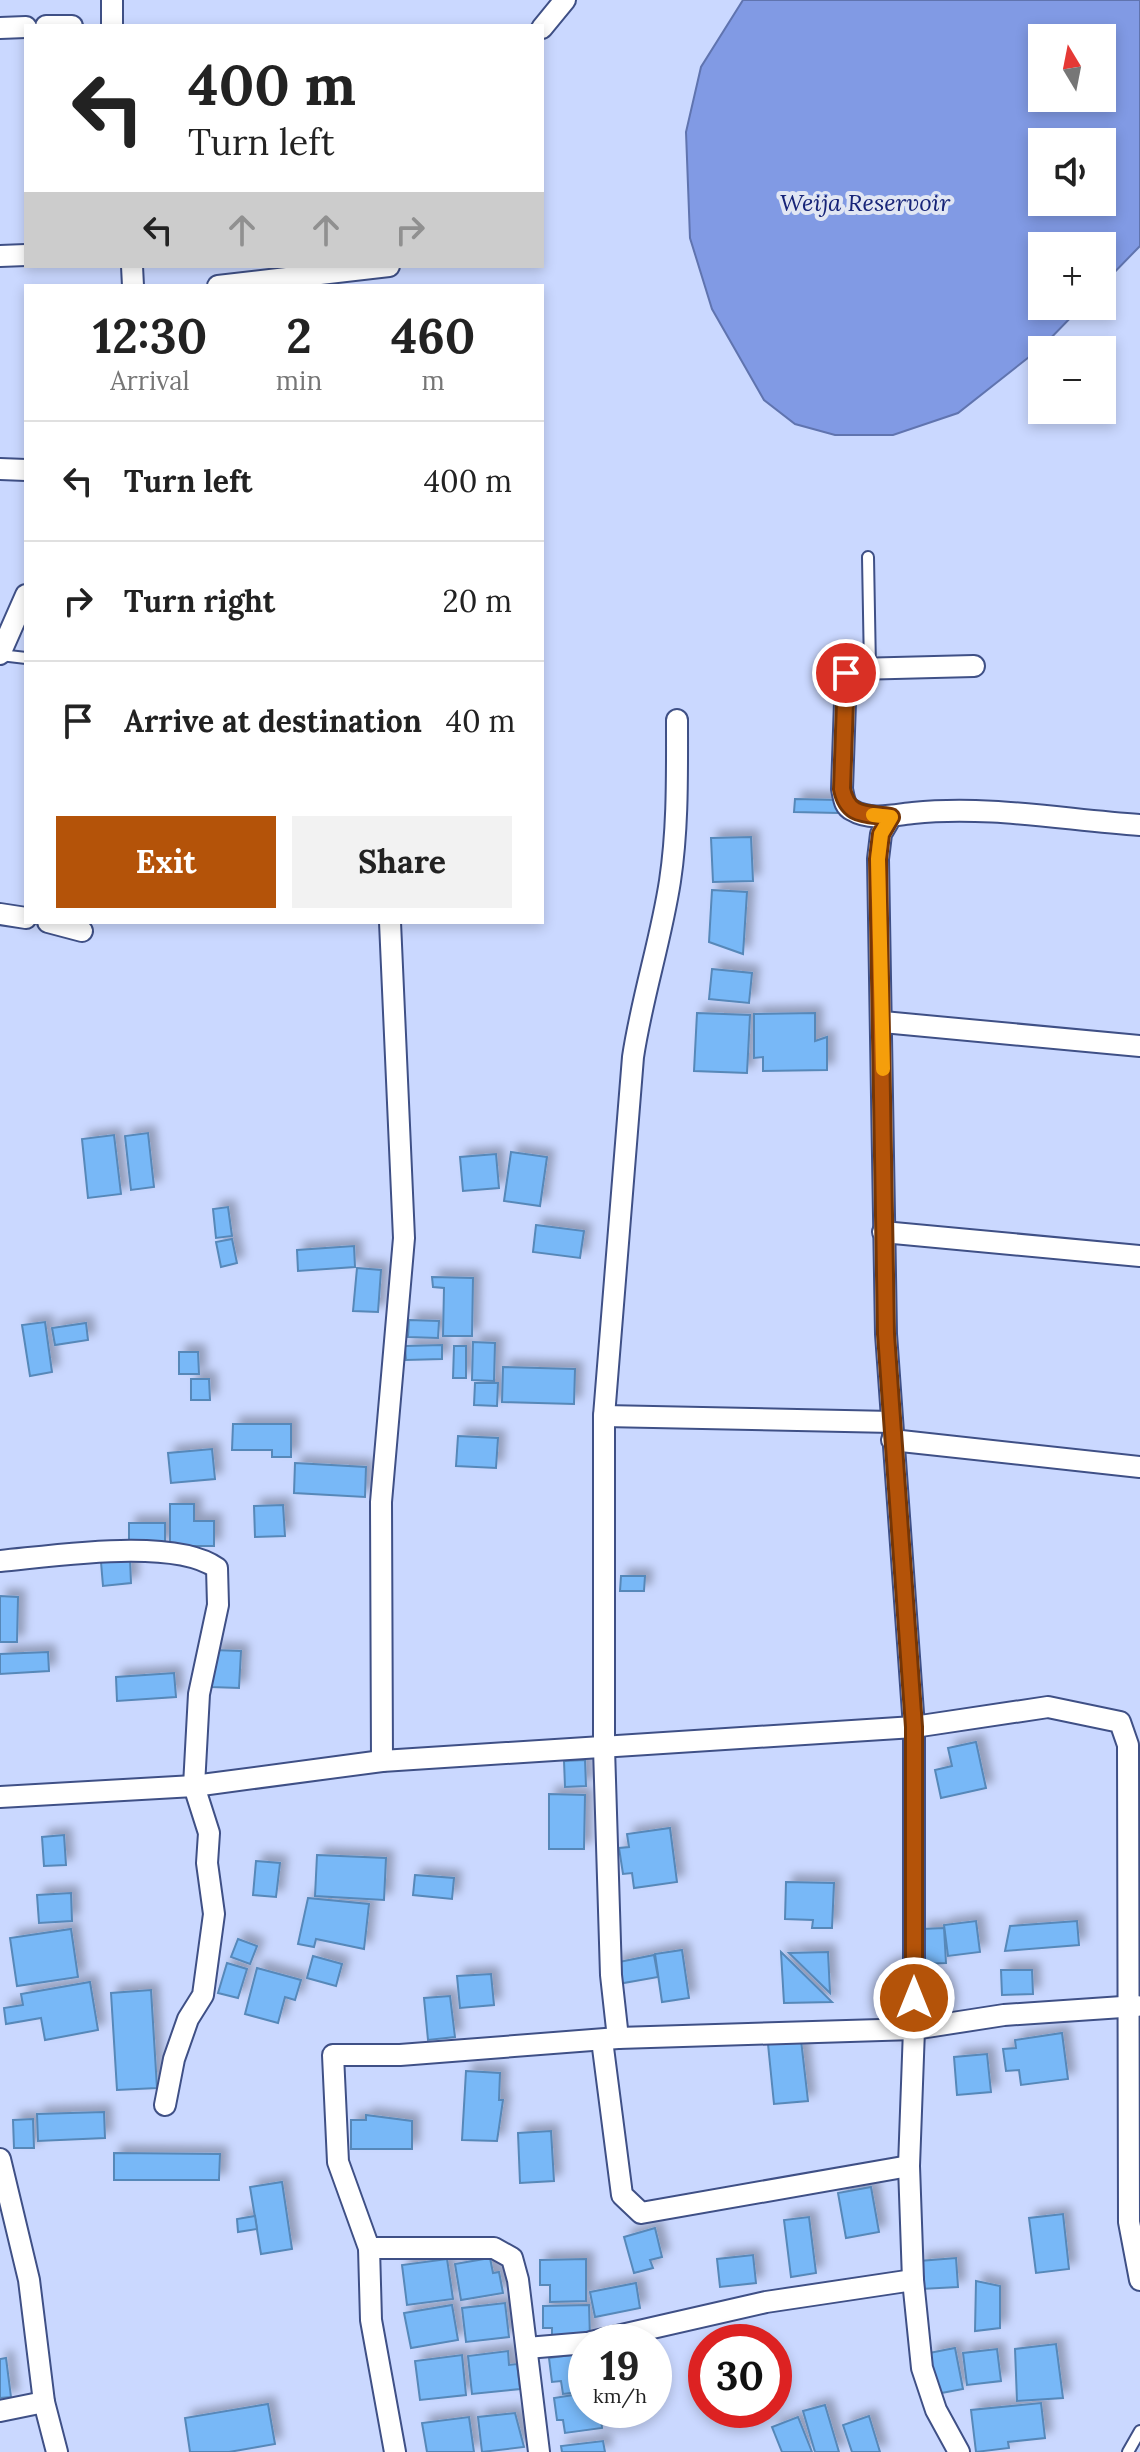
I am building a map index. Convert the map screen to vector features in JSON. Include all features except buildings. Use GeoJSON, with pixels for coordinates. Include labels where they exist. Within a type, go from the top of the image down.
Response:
{"type":"FeatureCollection","features":[{"type":"Feature","properties":{"kind":"street"},"geometry":{"type":"LineString","coordinates":[[112,0],[112,24]]}},
{"type":"Feature","properties":{"kind":"street"},"geometry":{"type":"LineString","coordinates":[[544,26],[565,0]]}},
{"type":"Feature","properties":{"kind":"street"},"geometry":{"type":"LineString","coordinates":[[0,28],[24,27]]}},
{"type":"Feature","properties":{"kind":"street"},"geometry":{"type":"LineString","coordinates":[[0,256],[24,255]]}},
{"type":"Feature","properties":{"kind":"street"},"geometry":{"type":"LineString","coordinates":[[235,284],[372,268]]}},
{"type":"Feature","properties":{"kind":"street"},"geometry":{"type":"LineString","coordinates":[[0,469],[24,470]]}},
{"type":"Feature","properties":{"kind":"street"},"geometry":{"type":"LineString","coordinates":[[0,655],[24,600]]}},
{"type":"Feature","properties":{"kind":"street"},"geometry":{"type":"LineString","coordinates":[[974,666],[870,669],[846,673],[842,789],[845,804],[853,811],[891,817],[912,813],[1012,813],[1140,825]]}},
{"type":"Feature","properties":{"kind":"street"},"geometry":{"type":"LineString","coordinates":[[677,720],[675,839],[659,940],[642,1002],[633,1057],[604,1416],[604,1748],[610,2039],[622,2195],[641,2213],[909,2166]]}},
{"type":"Feature","properties":{"kind":"street"},"geometry":{"type":"LineString","coordinates":[[891,817],[881,834],[878,859],[883,1022],[883,1232],[892,1431],[914,1727],[914,2029],[909,2166],[913,2280],[922,2368],[936,2410],[959,2452]]}},
{"type":"Feature","properties":{"kind":"street"},"geometry":{"type":"LineString","coordinates":[[0,914],[24,918]]}},
{"type":"Feature","properties":{"kind":"street"},"geometry":{"type":"LineString","coordinates":[[56,924],[82,931]]}},
{"type":"Feature","properties":{"kind":"street"},"geometry":{"type":"LineString","coordinates":[[382,1761],[381,1502],[404,1238],[389,977],[390,924]]}},
{"type":"Feature","properties":{"kind":"street"},"geometry":{"type":"LineString","coordinates":[[883,1022],[1140,1046]]}},
{"type":"Feature","properties":{"kind":"street"},"geometry":{"type":"LineString","coordinates":[[883,1232],[1140,1256]]}},
{"type":"Feature","properties":{"kind":"street"},"geometry":{"type":"LineString","coordinates":[[604,1416],[892,1431],[1140,1467]]}},
{"type":"Feature","properties":{"kind":"street"},"geometry":{"type":"LineString","coordinates":[[0,1561],[105,1552],[186,1554],[203,1558],[217,1568],[218,1605],[199,1694],[194,1786],[209,1833],[207,1863],[214,1914],[203,1995],[188,2019],[174,2059],[165,2105]]}},
{"type":"Feature","properties":{"kind":"street"},"geometry":{"type":"LineString","coordinates":[[0,1797],[194,1786],[382,1761],[914,1727],[1048,1707],[1120,1722],[1128,1745],[1133,2007],[1129,2222],[1140,2280]]}},
{"type":"Feature","properties":{"kind":"street"},"geometry":{"type":"LineString","coordinates":[[395,2452],[371,2320],[369,2248],[338,2162],[333,2055],[400,2055],[610,2039],[914,2029],[1004,2015],[1133,2007]]}},
{"type":"Feature","properties":{"kind":"street"},"geometry":{"type":"LineString","coordinates":[[0,2159],[29,2280],[44,2402],[57,2452]]}},
{"type":"Feature","properties":{"kind":"street"},"geometry":{"type":"LineString","coordinates":[[369,2248],[494,2248],[512,2258],[518,2280],[539,2452]]}},
{"type":"Feature","properties":{"kind":"street"},"geometry":{"type":"LineString","coordinates":[[671,2324],[766,2302],[913,2280]]}},
{"type":"Feature","properties":{"kind":"street"},"geometry":{"type":"LineString","coordinates":[[527,2348],[568,2345]]}},
{"type":"Feature","properties":{"kind":"street"},"geometry":{"type":"LineString","coordinates":[[0,2411],[44,2402]]}},
{"type":"Feature","properties":{"kind":"lane"},"geometry":{"type":"LineString","coordinates":[[868,557],[870,669]]}},
{"type":"Feature","properties":{"kind":"lane"},"geometry":{"type":"LineString","coordinates":[[0,655],[24,658]]}},
{"type":"Feature","properties":{"kind":"lane"},"geometry":{"type":"LineString","coordinates":[[1128,2452],[1140,2431]]}},
{"type":"Feature","properties":{"kind":"water","name":"Weija Reservoir"},"geometry":{"type":"Polygon","coordinates":[[[743,0],[1140,0],[1140,246],[1116,271],[1116,232],[1028,232],[1028,320],[1068,320],[1053,336],[1028,336],[1028,358],[958,413],[893,435],[835,435],[795,424],[764,400],[712,309],[690,238],[686,132],[701,67],[743,0]]]}},
{"type":"Feature","properties":{"kind":"slow traffic"},"geometry":{"type":"LineString","coordinates":[[873,815],[891,817],[881,834],[878,859],[883,1069]]}},
{"type":"Feature","properties":{"kind":"route"},"geometry":{"type":"LineString","coordinates":[[846,673],[842,789],[845,804],[853,811],[891,817],[881,834],[878,859],[883,1022],[883,1232],[892,1440],[914,1727],[914,1998]]}}]}
